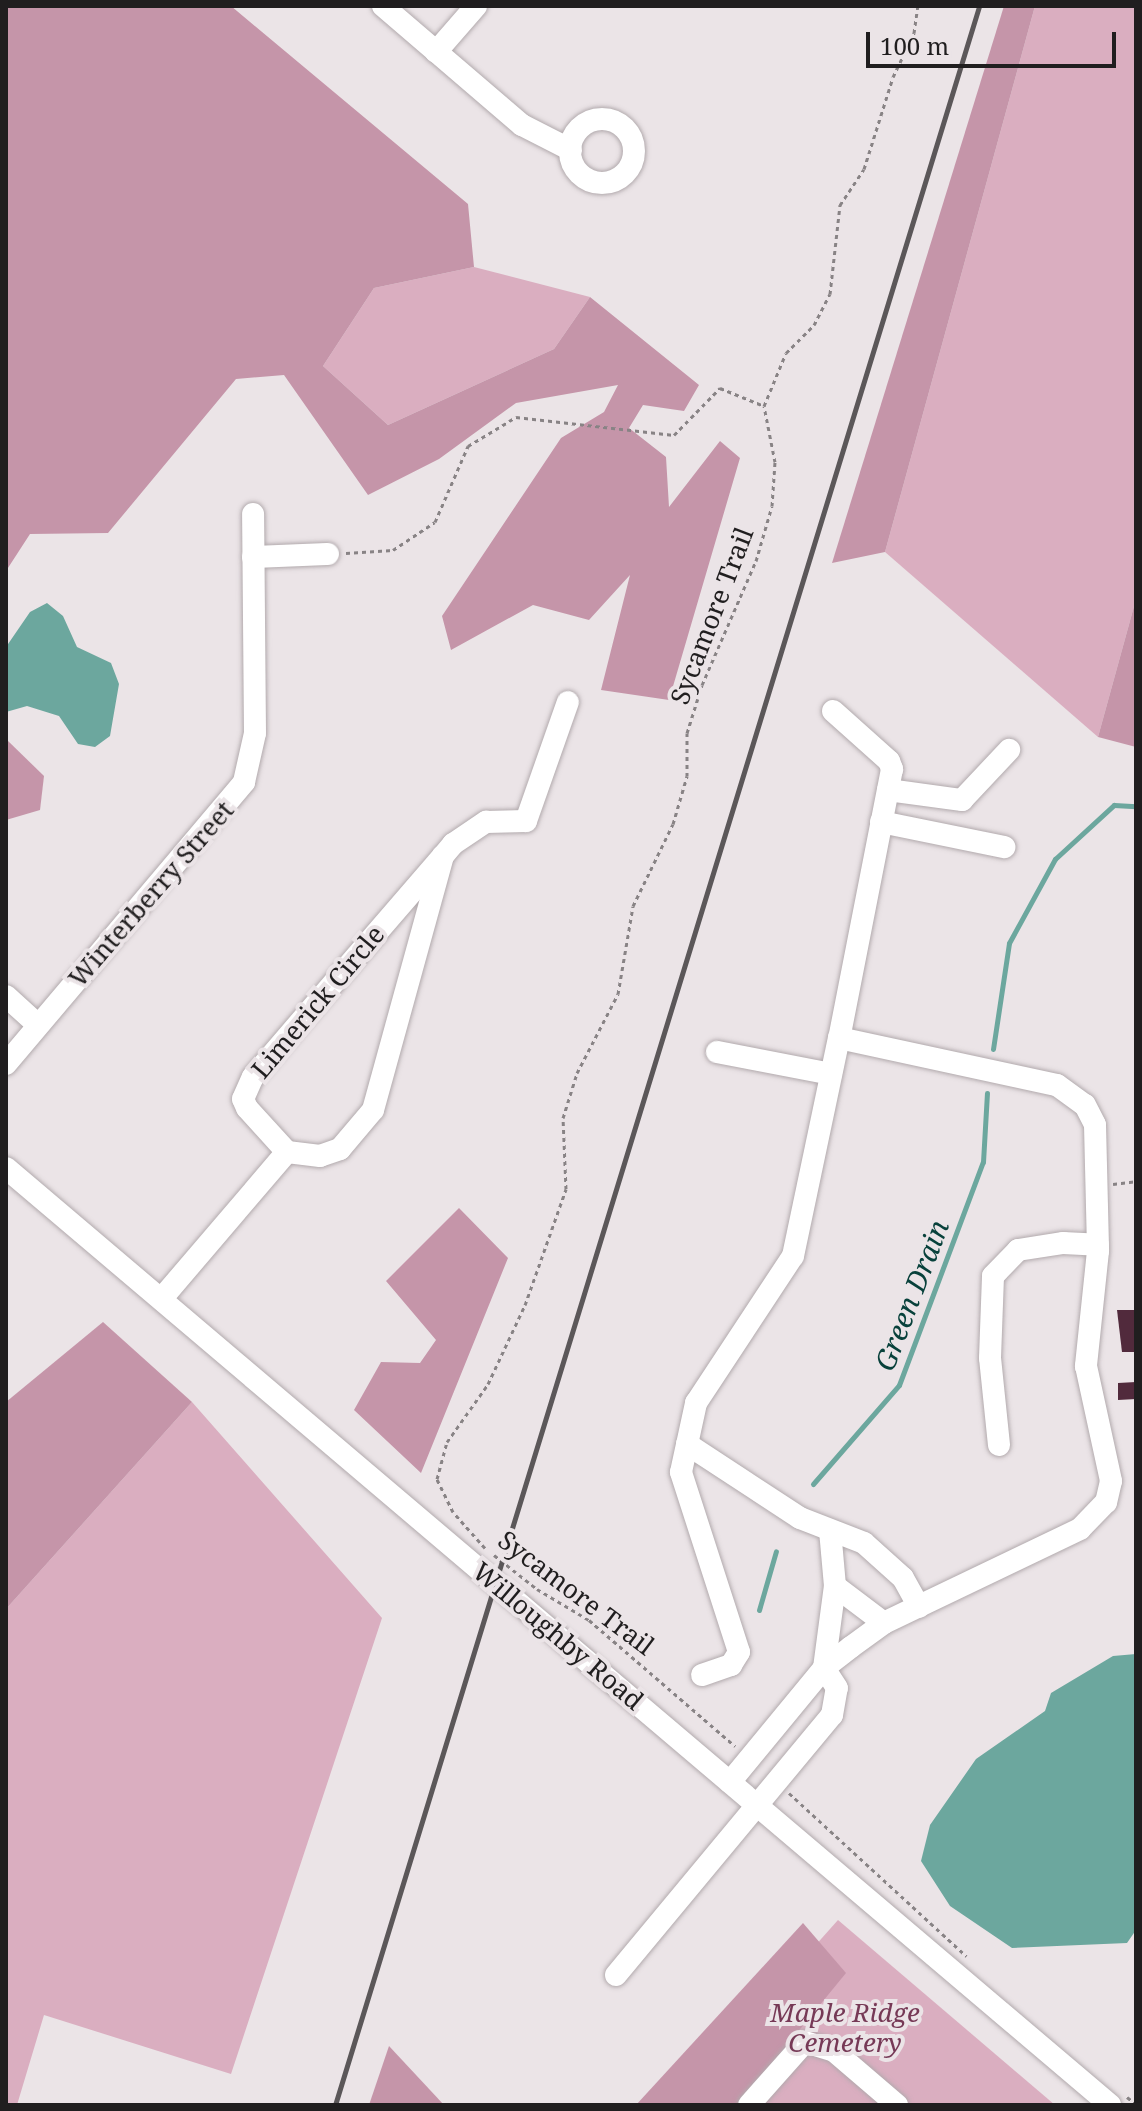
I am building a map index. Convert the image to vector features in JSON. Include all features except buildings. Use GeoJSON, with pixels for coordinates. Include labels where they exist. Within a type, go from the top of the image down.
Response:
{"type":"FeatureCollection","features":[{"type":"Feature","properties":{"kind":"street"},"geometry":{"type":"LineString","coordinates":[[383,6],[522,125],[571,150]]}},
{"type":"Feature","properties":{"kind":"street"},"geometry":{"type":"LineString","coordinates":[[436,52],[476,6]]}},
{"type":"Feature","properties":{"kind":"street","name":"Winterberry Street"},"geometry":{"type":"LineString","coordinates":[[6,1064],[231,804],[244,782],[255,733],[253,514]]}},
{"type":"Feature","properties":{"kind":"street"},"geometry":{"type":"LineString","coordinates":[[253,557],[328,554]]}},
{"type":"Feature","properties":{"kind":"street","name":"Limerick Circle"},"geometry":{"type":"LineString","coordinates":[[443,856],[373,1110],[340,1149],[320,1156],[287,1152],[247,1108],[247,1088],[443,856],[486,822],[526,821],[568,702]]}},
{"type":"Feature","properties":{"kind":"street"},"geometry":{"type":"LineString","coordinates":[[702,1675],[731,1665],[739,1652],[681,1472],[696,1403],[793,1256],[888,790],[889,761],[833,711]]}},
{"type":"Feature","properties":{"kind":"street"},"geometry":{"type":"LineString","coordinates":[[888,790],[962,800],[1009,750]]}},
{"type":"Feature","properties":{"kind":"street"},"geometry":{"type":"LineString","coordinates":[[881,822],[1004,847]]}},
{"type":"Feature","properties":{"kind":"street"},"geometry":{"type":"LineString","coordinates":[[6,996],[38,1025]]}},
{"type":"Feature","properties":{"kind":"street"},"geometry":{"type":"LineString","coordinates":[[730,1782],[824,1668],[884,1623],[1080,1529],[1106,1502],[1111,1481],[1086,1366],[1098,1245],[1096,1139],[1085,1105],[1057,1085],[839,1038]]}},
{"type":"Feature","properties":{"kind":"street"},"geometry":{"type":"LineString","coordinates":[[717,1052],[831,1074]]}},
{"type":"Feature","properties":{"kind":"street"},"geometry":{"type":"LineString","coordinates":[[163,1297],[287,1152]]}},
{"type":"Feature","properties":{"kind":"street","name":"Willoughby Road"},"geometry":{"type":"LineString","coordinates":[[6,1168],[163,1297],[757,1806],[1117,2100]]}},
{"type":"Feature","properties":{"kind":"street"},"geometry":{"type":"LineString","coordinates":[[999,1445],[990,1358],[993,1276],[1018,1250],[1098,1245]]}},
{"type":"Feature","properties":{"kind":"street"},"geometry":{"type":"LineString","coordinates":[[687,1444],[800,1518],[864,1543],[903,1578],[919,1607]]}},
{"type":"Feature","properties":{"kind":"street"},"geometry":{"type":"LineString","coordinates":[[616,1975],[810,1742],[837,1702],[837,1688],[824,1668],[835,1586],[830,1530]]}},
{"type":"Feature","properties":{"kind":"street"},"geometry":{"type":"LineString","coordinates":[[835,1586],[884,1623]]}},
{"type":"Feature","properties":{"kind":"street"},"geometry":{"type":"LineString","coordinates":[[783,1718],[810,1742]]}},
{"type":"Feature","properties":{"kind":"street"},"geometry":{"type":"LineString","coordinates":[[749,2105],[805,2042],[834,2051],[897,2105]]}},
{"type":"Feature","properties":{"kind":"path"},"geometry":{"type":"LineString","coordinates":[[328,554],[393,550],[435,522],[468,446],[516,417],[674,435],[720,388],[764,406],[786,353],[814,325],[830,294],[840,205],[864,169],[893,77],[914,33],[918,6]]}},
{"type":"Feature","properties":{"kind":"path","name":"Sycamore Trail"},"geometry":{"type":"LineString","coordinates":[[750,1758],[589,1620],[489,1552],[453,1512],[437,1479],[447,1442],[488,1384],[525,1305],[566,1189],[563,1118],[577,1073],[618,994],[633,906],[673,824],[687,776],[687,733],[702,685],[756,561],[772,506],[775,462],[764,406]]}},
{"type":"Feature","properties":{"kind":"path"},"geometry":{"type":"LineString","coordinates":[[777,1782],[969,1960]]}},
{"type":"Feature","properties":{"kind":"path"},"geometry":{"type":"LineString","coordinates":[[1117,2100],[1136,2104]]}},
{"type":"Feature","properties":{"kind":"green space"},"geometry":{"type":"Polygon","coordinates":[[[1035,6],[1136,6],[1136,599],[1098,737],[885,552],[1035,6]]]}},
{"type":"Feature","properties":{"kind":"green space"},"geometry":{"type":"Polygon","coordinates":[[[474,267],[590,297],[554,349],[388,425],[323,366],[374,288],[474,267]]]}},
{"type":"Feature","properties":{"kind":"green space"},"geometry":{"type":"Polygon","coordinates":[[[192,1402],[382,1618],[231,2074],[44,2015],[17,2105],[6,2105],[6,1609],[192,1402]]]}},
{"type":"Feature","properties":{"kind":"green space","name":"Maple Ridge Cemetery"},"geometry":{"type":"Polygon","coordinates":[[[838,1920],[1055,2105],[673,2105],[838,1920]]]}},
{"type":"Feature","properties":{"kind":"shaded area"},"geometry":{"type":"Polygon","coordinates":[[[6,6],[231,6],[468,204],[474,267],[374,288],[323,366],[388,425],[554,349],[590,297],[699,385],[684,411],[643,405],[629,428],[666,457],[669,507],[720,441],[740,458],[669,700],[601,690],[630,575],[589,620],[533,605],[451,650],[442,616],[561,438],[604,412],[618,385],[516,403],[439,459],[368,495],[284,375],[236,379],[108,533],[30,534],[6,571],[6,6]]]}},
{"type":"Feature","properties":{"kind":"shaded area"},"geometry":{"type":"Polygon","coordinates":[[[1004,6],[1035,6],[885,552],[832,563],[1004,6]]]}},
{"type":"Feature","properties":{"kind":"shaded area"},"geometry":{"type":"Polygon","coordinates":[[[1136,599],[1136,747],[1098,737],[1136,599]]]}},
{"type":"Feature","properties":{"kind":"shaded area"},"geometry":{"type":"Polygon","coordinates":[[[47,603],[63,616],[77,647],[111,663],[119,684],[110,736],[95,747],[78,744],[59,716],[27,706],[6,712],[6,647],[30,612],[47,603]]]}},
{"type":"Feature","properties":{"kind":"shaded area"},"geometry":{"type":"Polygon","coordinates":[[[6,739],[44,776],[40,810],[6,820],[6,739]]]}},
{"type":"Feature","properties":{"kind":"shaded area"},"geometry":{"type":"Polygon","coordinates":[[[459,1208],[508,1258],[421,1473],[354,1410],[381,1362],[420,1363],[436,1340],[386,1281],[459,1208]]]}},
{"type":"Feature","properties":{"kind":"shaded area"},"geometry":{"type":"Polygon","coordinates":[[[103,1322],[192,1402],[6,1609],[6,1402],[103,1322]]]}},
{"type":"Feature","properties":{"kind":"shaded area"},"geometry":{"type":"Polygon","coordinates":[[[1136,1654],[1136,1930],[1127,1943],[1012,1948],[950,1906],[921,1861],[930,1825],[976,1759],[1045,1711],[1051,1693],[1113,1656],[1136,1654]]]}},
{"type":"Feature","properties":{"kind":"shaded area"},"geometry":{"type":"Polygon","coordinates":[[[803,1923],[846,1973],[738,2105],[636,2105],[803,1923]]]}},
{"type":"Feature","properties":{"kind":"shaded area"},"geometry":{"type":"Polygon","coordinates":[[[389,2046],[444,2105],[369,2105],[389,2046]]]}},
{"type":"Feature","properties":{"kind":"waterway","name":"Green Drain"},"geometry":{"type":"LineString","coordinates":[[993,1049],[1009,943],[1055,859],[1114,805],[1136,806]]}},
{"type":"Feature","properties":{"kind":"waterway","name":"Green Drain"},"geometry":{"type":"LineString","coordinates":[[813,1484],[899,1385],[983,1162],[987,1093]]}},
{"type":"Feature","properties":{"kind":"waterway","name":"Green Drain"},"geometry":{"type":"LineString","coordinates":[[759,1610],[776,1551]]}},
{"type":"Feature","properties":{"kind":"railway"},"geometry":{"type":"LineString","coordinates":[[335,2105],[979,6]]}}]}
